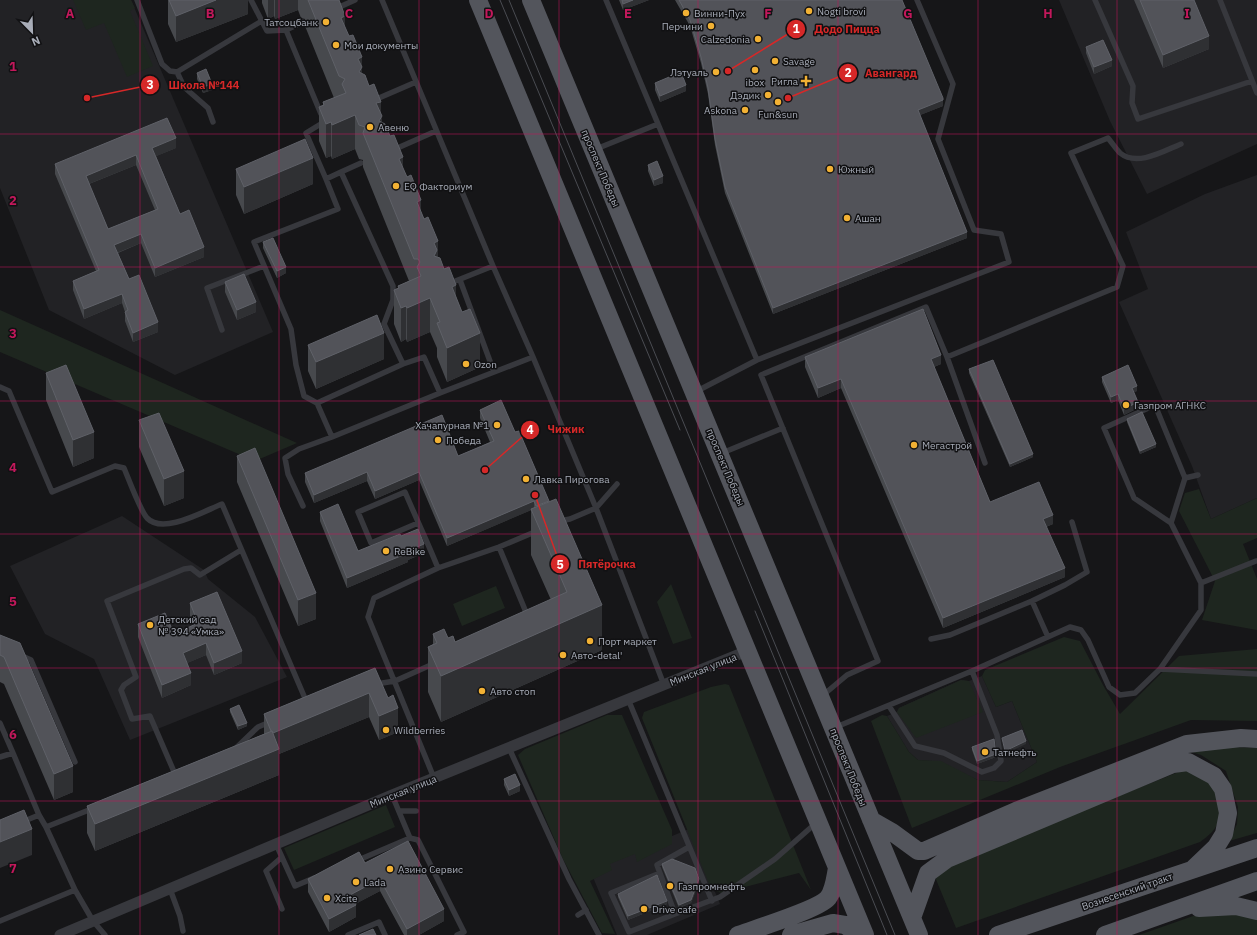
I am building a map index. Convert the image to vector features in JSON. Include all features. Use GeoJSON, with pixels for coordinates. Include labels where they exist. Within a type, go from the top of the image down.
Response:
{"type":"FeatureCollection","features":[{"type":"Feature","properties":{"kind":"main road"},"geometry":{"type":"LineString","coordinates":[[478,0],[865,935]]}},
{"type":"Feature","properties":{"kind":"main road","name":"проспект Победы"},"geometry":{"type":"LineString","coordinates":[[534,2],[919,935]]}},
{"type":"Feature","properties":{"kind":"main road"},"geometry":{"type":"LineString","coordinates":[[871,820],[918,850],[924,851],[1016,811],[1187,744],[1241,738],[1257,739]]}},
{"type":"Feature","properties":{"kind":"main road"},"geometry":{"type":"LineString","coordinates":[[912,918],[928,873],[947,860],[1173,764],[1188,762],[1214,776],[1223,790],[1228,813],[1224,834],[1216,847],[1194,868]]}},
{"type":"Feature","properties":{"kind":"main road","name":"Вознесенский тракт"},"geometry":{"type":"LineString","coordinates":[[998,935],[1257,848]]}},
{"type":"Feature","properties":{"kind":"main road"},"geometry":{"type":"LineString","coordinates":[[738,935],[806,910],[828,899],[837,868]]}},
{"type":"Feature","properties":{"kind":"main road"},"geometry":{"type":"LineString","coordinates":[[1105,935],[1257,881]]}},
{"type":"Feature","properties":{"kind":"main road"},"geometry":{"type":"LineString","coordinates":[[1178,910],[1236,906],[1257,911]]}},
{"type":"Feature","properties":{"kind":"main road"},"geometry":{"type":"LineString","coordinates":[[791,935],[833,923],[845,925],[859,935]]}},
{"type":"Feature","properties":{"kind":"street","name":"Минская улица"},"geometry":{"type":"LineString","coordinates":[[60,935],[392,795],[747,651]]}},
{"type":"Feature","properties":{"kind":"lane"},"geometry":{"type":"LineString","coordinates":[[137,0],[162,64],[170,71],[177,72],[260,22]]}},
{"type":"Feature","properties":{"kind":"lane"},"geometry":{"type":"LineString","coordinates":[[251,0],[260,22],[267,32],[286,30],[303,22]]}},
{"type":"Feature","properties":{"kind":"lane"},"geometry":{"type":"LineString","coordinates":[[331,10],[355,0]]}},
{"type":"Feature","properties":{"kind":"lane"},"geometry":{"type":"LineString","coordinates":[[382,0],[596,508],[664,685]]}},
{"type":"Feature","properties":{"kind":"lane"},"geometry":{"type":"LineString","coordinates":[[606,0],[757,360]]}},
{"type":"Feature","properties":{"kind":"lane"},"geometry":{"type":"LineString","coordinates":[[694,392],[757,360],[1009,262],[1001,234],[974,230],[938,139],[953,84],[917,0]]}},
{"type":"Feature","properties":{"kind":"lane"},"geometry":{"type":"LineString","coordinates":[[1095,0],[1132,86],[1132,103],[1138,119],[1252,81]]}},
{"type":"Feature","properties":{"kind":"lane"},"geometry":{"type":"LineString","coordinates":[[1220,0],[1257,93]]}},
{"type":"Feature","properties":{"kind":"lane"},"geometry":{"type":"LineString","coordinates":[[286,30],[327,120],[306,133],[338,209],[254,242],[291,329],[296,364],[304,396],[317,403],[332,438]]}},
{"type":"Feature","properties":{"kind":"lane"},"geometry":{"type":"LineString","coordinates":[[177,72],[184,87],[208,108],[213,122]]}},
{"type":"Feature","properties":{"kind":"lane"},"geometry":{"type":"LineString","coordinates":[[363,105],[416,82]]}},
{"type":"Feature","properties":{"kind":"lane"},"geometry":{"type":"LineString","coordinates":[[594,150],[658,124]]}},
{"type":"Feature","properties":{"kind":"lane"},"geometry":{"type":"LineString","coordinates":[[389,152],[436,131]]}},
{"type":"Feature","properties":{"kind":"lane"},"geometry":{"type":"LineString","coordinates":[[947,357],[1117,287],[1123,266],[1071,153],[1108,138],[1120,153],[1132,159],[1152,156],[1181,144]]}},
{"type":"Feature","properties":{"kind":"lane"},"geometry":{"type":"LineString","coordinates":[[326,179],[361,163]]}},
{"type":"Feature","properties":{"kind":"lane"},"geometry":{"type":"LineString","coordinates":[[341,172],[393,286],[393,300],[384,324],[403,364]]}},
{"type":"Feature","properties":{"kind":"lane"},"geometry":{"type":"LineString","coordinates":[[222,330],[207,288],[264,266]]}},
{"type":"Feature","properties":{"kind":"lane"},"geometry":{"type":"LineString","coordinates":[[438,288],[493,266]]}},
{"type":"Feature","properties":{"kind":"lane"},"geometry":{"type":"LineString","coordinates":[[460,280],[494,372]]}},
{"type":"Feature","properties":{"kind":"lane"},"geometry":{"type":"LineString","coordinates":[[393,300],[401,299]]}},
{"type":"Feature","properties":{"kind":"lane"},"geometry":{"type":"LineString","coordinates":[[820,697],[847,675],[878,661],[761,375],[926,307],[947,357],[985,463]]}},
{"type":"Feature","properties":{"kind":"lane"},"geometry":{"type":"LineString","coordinates":[[317,403],[403,364],[424,357],[440,392]]}},
{"type":"Feature","properties":{"kind":"lane"},"geometry":{"type":"LineString","coordinates":[[303,506],[288,474],[285,458],[299,449],[332,438],[440,392],[533,357]]}},
{"type":"Feature","properties":{"kind":"lane"},"geometry":{"type":"LineString","coordinates":[[0,387],[9,391],[52,492],[115,466],[124,468],[146,517],[154,524],[170,525],[222,504],[308,705]]}},
{"type":"Feature","properties":{"kind":"lane"},"geometry":{"type":"LineString","coordinates":[[834,728],[972,671],[1070,627],[1081,630],[1088,640],[1110,687],[1120,695],[1135,693],[1160,669],[1201,610],[1201,583],[1171,523],[1134,498],[1104,428],[1155,405],[1185,478],[1171,523]]}},
{"type":"Feature","properties":{"kind":"lane"},"geometry":{"type":"LineString","coordinates":[[720,454],[783,428]]}},
{"type":"Feature","properties":{"kind":"lane"},"geometry":{"type":"LineString","coordinates":[[1185,478],[1198,475]]}},
{"type":"Feature","properties":{"kind":"lane"},"geometry":{"type":"LineString","coordinates":[[555,523],[570,520],[596,508],[617,484]]}},
{"type":"Feature","properties":{"kind":"lane"},"geometry":{"type":"LineString","coordinates":[[418,523],[371,543],[358,512],[405,492],[438,568]]}},
{"type":"Feature","properties":{"kind":"lane"},"geometry":{"type":"LineString","coordinates":[[931,639],[950,635],[1032,601],[1065,585],[1087,572],[1072,522]]}},
{"type":"Feature","properties":{"kind":"lane"},"geometry":{"type":"LineString","coordinates":[[434,779],[414,734],[395,681],[368,617],[374,598],[438,568],[499,547],[541,529]]}},
{"type":"Feature","properties":{"kind":"lane"},"geometry":{"type":"LineString","coordinates":[[499,547],[529,620]]}},
{"type":"Feature","properties":{"kind":"lane"},"geometry":{"type":"LineString","coordinates":[[175,774],[150,716],[132,719],[123,699],[121,690],[124,685],[136,676],[107,601],[184,569],[191,568],[200,575],[241,550]]}},
{"type":"Feature","properties":{"kind":"lane"},"geometry":{"type":"LineString","coordinates":[[1201,583],[1256,561]]}},
{"type":"Feature","properties":{"kind":"lane"},"geometry":{"type":"LineString","coordinates":[[1032,601],[1048,637]]}},
{"type":"Feature","properties":{"kind":"lane"},"geometry":{"type":"LineString","coordinates":[[12,652],[31,660],[74,762]]}},
{"type":"Feature","properties":{"kind":"lane"},"geometry":{"type":"LineString","coordinates":[[368,686],[395,681],[435,663],[442,662]]}},
{"type":"Feature","properties":{"kind":"lane"},"geometry":{"type":"LineString","coordinates":[[1160,669],[1257,674]]}},
{"type":"Feature","properties":{"kind":"lane"},"geometry":{"type":"LineString","coordinates":[[888,706],[915,746],[944,753],[982,772],[994,768],[1001,761],[997,735],[972,671]]}},
{"type":"Feature","properties":{"kind":"lane"},"geometry":{"type":"LineString","coordinates":[[628,699],[712,901]]}},
{"type":"Feature","properties":{"kind":"lane"},"geometry":{"type":"LineString","coordinates":[[301,708],[315,703]]}},
{"type":"Feature","properties":{"kind":"lane"},"geometry":{"type":"LineString","coordinates":[[233,751],[258,727],[280,718]]}},
{"type":"Feature","properties":{"kind":"lane"},"geometry":{"type":"LineString","coordinates":[[0,723],[39,815],[75,890],[94,921],[105,935]]}},
{"type":"Feature","properties":{"kind":"lane"},"geometry":{"type":"LineString","coordinates":[[509,748],[569,879],[599,935]]}},
{"type":"Feature","properties":{"kind":"lane"},"geometry":{"type":"LineString","coordinates":[[0,757],[13,753]]}},
{"type":"Feature","properties":{"kind":"lane"},"geometry":{"type":"LineString","coordinates":[[168,778],[182,772]]}},
{"type":"Feature","properties":{"kind":"lane"},"geometry":{"type":"LineString","coordinates":[[392,795],[410,838]]}},
{"type":"Feature","properties":{"kind":"lane"},"geometry":{"type":"LineString","coordinates":[[46,827],[101,805]]}},
{"type":"Feature","properties":{"kind":"lane"},"geometry":{"type":"LineString","coordinates":[[399,811],[416,811]]}},
{"type":"Feature","properties":{"kind":"lane"},"geometry":{"type":"LineString","coordinates":[[13,826],[39,815]]}},
{"type":"Feature","properties":{"kind":"lane"},"geometry":{"type":"LineString","coordinates":[[660,873],[611,893],[629,932],[720,897],[775,859],[818,821]]}},
{"type":"Feature","properties":{"kind":"lane"},"geometry":{"type":"LineString","coordinates":[[352,862],[410,838],[418,840],[464,932],[457,935]]}},
{"type":"Feature","properties":{"kind":"lane"},"geometry":{"type":"LineString","coordinates":[[276,844],[295,886],[324,874]]}},
{"type":"Feature","properties":{"kind":"lane"},"geometry":{"type":"LineString","coordinates":[[675,914],[657,865],[689,847]]}},
{"type":"Feature","properties":{"kind":"lane"},"geometry":{"type":"LineString","coordinates":[[282,857],[266,871],[282,910]]}},
{"type":"Feature","properties":{"kind":"lane"},"geometry":{"type":"LineString","coordinates":[[170,889],[180,916],[183,931]]}},
{"type":"Feature","properties":{"kind":"lane"},"geometry":{"type":"LineString","coordinates":[[0,921],[75,890]]}},
{"type":"Feature","properties":{"kind":"lane"},"geometry":{"type":"LineString","coordinates":[[578,915],[586,910]]}},
{"type":"Feature","properties":{"kind":"lane"},"geometry":{"type":"LineString","coordinates":[[348,935],[379,922],[386,935]]}},
{"type":"Feature","properties":{"kind":"shaded area"},"geometry":{"type":"Polygon","coordinates":[[[0,0],[131,0],[273,332],[175,375],[49,310],[0,188],[0,0]]]}},
{"type":"Feature","properties":{"kind":"shaded area"},"geometry":{"type":"Polygon","coordinates":[[[73,0],[131,0],[135,8],[130,11],[153,66],[127,77],[104,23],[86,30],[73,0]]]}},
{"type":"Feature","properties":{"kind":"shaded area"},"geometry":{"type":"Polygon","coordinates":[[[1059,0],[1257,0],[1257,144],[1147,194],[1110,121],[1059,0]]]}},
{"type":"Feature","properties":{"kind":"shaded area"},"geometry":{"type":"Polygon","coordinates":[[[1257,175],[1257,498],[1211,519],[1192,466],[1119,302],[1148,289],[1126,232],[1205,194],[1257,175]]]}},
{"type":"Feature","properties":{"kind":"shaded area"},"geometry":{"type":"Polygon","coordinates":[[[0,310],[297,443],[255,461],[0,352],[0,310]]]}},
{"type":"Feature","properties":{"kind":"shaded area"},"geometry":{"type":"Polygon","coordinates":[[[1199,489],[1211,519],[1257,498],[1257,538],[1243,544],[1257,579],[1257,630],[1202,620],[1215,581],[1179,511],[1185,493],[1199,489]]]}},
{"type":"Feature","properties":{"kind":"shaded area","name":"Детский сад № 394 «Умка»"},"geometry":{"type":"Polygon","coordinates":[[[122,516],[204,570],[208,579],[255,617],[287,677],[130,740],[94,659],[45,634],[10,566],[122,516]]]}},
{"type":"Feature","properties":{"kind":"shaded area"},"geometry":{"type":"Polygon","coordinates":[[[671,584],[692,638],[673,644],[657,602],[671,584]]]}},
{"type":"Feature","properties":{"kind":"shaded area"},"geometry":{"type":"Polygon","coordinates":[[[496,586],[505,608],[462,626],[453,604],[496,586]]]}},
{"type":"Feature","properties":{"kind":"shaded area"},"geometry":{"type":"Polygon","coordinates":[[[1064,637],[1080,641],[1120,714],[1179,656],[1257,649],[1257,721],[1191,720],[1060,767],[912,828],[871,721],[882,715],[887,716],[909,752],[918,760],[941,761],[978,780],[1007,782],[1037,762],[1012,701],[996,707],[982,676],[985,670],[1064,637]]]}},
{"type":"Feature","properties":{"kind":"shaded area"},"geometry":{"type":"Polygon","coordinates":[[[982,676],[996,707],[1012,701],[1037,762],[1007,782],[978,780],[932,761],[918,760],[909,752],[887,716],[897,712],[899,708],[961,680],[969,681],[982,676]]]}},
{"type":"Feature","properties":{"kind":"shaded area"},"geometry":{"type":"Polygon","coordinates":[[[961,680],[969,681],[983,712],[916,738],[897,712],[899,708],[961,680]]]}},
{"type":"Feature","properties":{"kind":"shaded area"},"geometry":{"type":"Polygon","coordinates":[[[725,684],[729,685],[811,890],[799,873],[722,893],[715,891],[710,886],[642,718],[644,712],[711,687],[725,684]]]}},
{"type":"Feature","properties":{"kind":"shaded area"},"geometry":{"type":"Polygon","coordinates":[[[607,715],[622,715],[672,830],[672,844],[637,862],[635,854],[610,864],[612,870],[590,881],[615,934],[602,933],[563,859],[518,755],[525,749],[607,715]]]}},
{"type":"Feature","properties":{"kind":"shaded area"},"geometry":{"type":"Polygon","coordinates":[[[1210,746],[1257,748],[1257,833],[1229,841],[1237,824],[1238,807],[1226,771],[1201,755],[1186,750],[1210,746]]]}},
{"type":"Feature","properties":{"kind":"shaded area"},"geometry":{"type":"Polygon","coordinates":[[[1186,769],[1197,772],[1207,779],[1212,785],[1219,801],[1220,810],[1217,826],[1200,842],[956,928],[935,877],[945,865],[1186,769]]]}},
{"type":"Feature","properties":{"kind":"shaded area"},"geometry":{"type":"Polygon","coordinates":[[[386,805],[395,827],[294,870],[284,848],[386,805]]]}},
{"type":"Feature","properties":{"kind":"shaded area"},"geometry":{"type":"Polygon","coordinates":[[[689,829],[720,904],[647,935],[617,935],[590,870],[689,829]]]}},
{"type":"Feature","properties":{"kind":"shaded area"},"geometry":{"type":"Polygon","coordinates":[[[1236,901],[1257,911],[1257,935],[1139,935],[1236,901]]]}},
{"type":"Feature","properties":{"kind":"building"},"geometry":{"type":"Polygon","coordinates":[[[169,0],[216,0],[176,16],[169,0]]]}},
{"type":"Feature","properties":{"kind":"building"},"geometry":{"type":"Polygon","coordinates":[[[308,0],[339,0],[345,16],[341,18],[349,36],[353,35],[362,57],[358,59],[362,67],[359,72],[365,75],[369,86],[374,84],[381,102],[376,103],[382,116],[379,121],[385,124],[390,136],[394,135],[403,157],[399,159],[407,177],[411,175],[421,200],[417,202],[424,219],[428,217],[438,241],[434,243],[437,250],[434,256],[440,258],[444,269],[449,267],[456,285],[452,287],[462,312],[470,309],[480,333],[447,348],[437,323],[440,322],[430,298],[407,308],[406,306],[401,308],[394,290],[399,288],[398,286],[421,276],[417,267],[420,262],[418,259],[414,259],[363,133],[365,127],[359,125],[355,115],[332,125],[331,122],[326,124],[319,107],[324,105],[323,102],[346,93],[342,84],[345,79],[339,76],[308,0]]]}},
{"type":"Feature","properties":{"kind":"building"},"geometry":{"type":"Polygon","coordinates":[[[622,0],[633,0],[623,4],[622,0]]]}},
{"type":"Feature","properties":{"kind":"building","name":"Южный"},"geometry":{"type":"Polygon","coordinates":[[[679,0],[902,0],[943,98],[943,100],[918,110],[967,232],[773,308],[725,187],[715,139],[708,88],[701,57],[690,20],[679,0]]]}},
{"type":"Feature","properties":{"kind":"building"},"geometry":{"type":"Polygon","coordinates":[[[1140,0],[1194,0],[1209,36],[1163,55],[1140,0]]]}},
{"type":"Feature","properties":{"kind":"building"},"geometry":{"type":"Polygon","coordinates":[[[1103,40],[1112,60],[1094,67],[1086,47],[1103,40]]]}},
{"type":"Feature","properties":{"kind":"building"},"geometry":{"type":"Polygon","coordinates":[[[206,69],[212,84],[203,87],[197,73],[206,69]]]}},
{"type":"Feature","properties":{"kind":"building"},"geometry":{"type":"Polygon","coordinates":[[[681,72],[686,85],[660,96],[655,83],[681,72]]]}},
{"type":"Feature","properties":{"kind":"building"},"geometry":{"type":"Polygon","coordinates":[[[167,118],[176,138],[152,148],[180,214],[189,210],[204,247],[155,268],[141,234],[114,245],[129,279],[139,275],[158,322],[133,333],[125,312],[128,310],[122,294],[84,309],[73,281],[99,270],[55,164],[167,118]],[[136,155],[86,176],[108,229],[158,209],[136,155]]]}},
{"type":"Feature","properties":{"kind":"building"},"geometry":{"type":"Polygon","coordinates":[[[305,139],[313,158],[244,187],[236,169],[305,139]]]}},
{"type":"Feature","properties":{"kind":"building"},"geometry":{"type":"Polygon","coordinates":[[[657,161],[663,176],[654,180],[648,165],[657,161]]]}},
{"type":"Feature","properties":{"kind":"building"},"geometry":{"type":"Polygon","coordinates":[[[273,238],[286,267],[277,271],[263,242],[273,238]]]}},
{"type":"Feature","properties":{"kind":"building"},"geometry":{"type":"Polygon","coordinates":[[[244,274],[256,302],[237,310],[225,282],[244,274]]]}},
{"type":"Feature","properties":{"kind":"building","name":"Мегастрой"},"geometry":{"type":"Polygon","coordinates":[[[923,309],[941,355],[931,359],[990,502],[1039,482],[1053,515],[1043,519],[1065,568],[943,618],[841,379],[818,388],[805,357],[923,309]]]}},
{"type":"Feature","properties":{"kind":"building"},"geometry":{"type":"Polygon","coordinates":[[[377,315],[384,333],[316,362],[308,345],[377,315]]]}},
{"type":"Feature","properties":{"kind":"building"},"geometry":{"type":"Polygon","coordinates":[[[993,360],[1033,454],[1010,464],[969,369],[993,360]]]}},
{"type":"Feature","properties":{"kind":"building"},"geometry":{"type":"Polygon","coordinates":[[[66,365],[94,432],[73,440],[46,373],[66,365]]]}},
{"type":"Feature","properties":{"kind":"building"},"geometry":{"type":"Polygon","coordinates":[[[1128,365],[1137,386],[1132,388],[1138,402],[1124,409],[1118,394],[1111,397],[1102,377],[1128,365]]]}},
{"type":"Feature","properties":{"kind":"building"},"geometry":{"type":"Polygon","coordinates":[[[501,400],[515,432],[519,431],[549,501],[536,506],[534,501],[447,538],[419,472],[375,491],[367,472],[314,495],[305,473],[442,415],[458,456],[494,441],[480,410],[501,400]]]}},
{"type":"Feature","properties":{"kind":"building"},"geometry":{"type":"Polygon","coordinates":[[[1142,412],[1156,444],[1140,451],[1127,419],[1142,412]]]}},
{"type":"Feature","properties":{"kind":"building"},"geometry":{"type":"Polygon","coordinates":[[[159,413],[184,471],[164,479],[139,420],[159,413]]]}},
{"type":"Feature","properties":{"kind":"building"},"geometry":{"type":"Polygon","coordinates":[[[255,448],[316,593],[298,600],[237,456],[255,448]]]}},
{"type":"Feature","properties":{"kind":"building"},"geometry":{"type":"Polygon","coordinates":[[[556,499],[602,605],[441,676],[428,647],[437,643],[433,634],[444,629],[448,638],[453,636],[455,642],[567,592],[531,509],[556,499]]]}},
{"type":"Feature","properties":{"kind":"building"},"geometry":{"type":"Polygon","coordinates":[[[338,504],[358,551],[400,534],[401,536],[418,529],[424,544],[408,551],[408,553],[347,578],[320,512],[338,504]]]}},
{"type":"Feature","properties":{"kind":"building"},"geometry":{"type":"Polygon","coordinates":[[[217,592],[242,651],[214,663],[206,643],[183,653],[191,673],[162,685],[138,624],[165,613],[174,634],[198,623],[190,603],[217,592]]]}},
{"type":"Feature","properties":{"kind":"building"},"geometry":{"type":"Polygon","coordinates":[[[0,635],[20,643],[73,766],[54,774],[4,657],[0,655],[0,635]]]}},
{"type":"Feature","properties":{"kind":"building"},"geometry":{"type":"Polygon","coordinates":[[[375,668],[388,698],[393,695],[398,708],[379,716],[369,693],[273,733],[271,731],[264,714],[375,668]]]}},
{"type":"Feature","properties":{"kind":"building"},"geometry":{"type":"Polygon","coordinates":[[[239,705],[247,723],[238,726],[230,709],[239,705]]]}},
{"type":"Feature","properties":{"kind":"building"},"geometry":{"type":"Polygon","coordinates":[[[1022,730],[1026,741],[1005,751],[1002,738],[1022,730]]]}},
{"type":"Feature","properties":{"kind":"building"},"geometry":{"type":"Polygon","coordinates":[[[272,731],[279,749],[95,824],[87,806],[272,731]]]}},
{"type":"Feature","properties":{"kind":"building"},"geometry":{"type":"Polygon","coordinates":[[[994,739],[996,754],[977,761],[972,747],[994,739]]]}},
{"type":"Feature","properties":{"kind":"building"},"geometry":{"type":"Polygon","coordinates":[[[515,774],[520,785],[509,790],[504,779],[515,774]]]}},
{"type":"Feature","properties":{"kind":"building"},"geometry":{"type":"Polygon","coordinates":[[[24,810],[32,829],[0,842],[0,820],[24,810]]]}},
{"type":"Feature","properties":{"kind":"building"},"geometry":{"type":"Polygon","coordinates":[[[408,841],[444,909],[407,929],[380,879],[350,895],[356,905],[329,919],[308,879],[359,852],[365,863],[408,841]]]}},
{"type":"Feature","properties":{"kind":"building"},"geometry":{"type":"Polygon","coordinates":[[[672,859],[695,868],[699,879],[691,900],[679,905],[662,864],[672,859]]]}},
{"type":"Feature","properties":{"kind":"building"},"geometry":{"type":"Polygon","coordinates":[[[657,875],[667,901],[628,916],[618,894],[657,875]]]}},
{"type":"Feature","properties":{"kind":"building"},"geometry":{"type":"Polygon","coordinates":[[[373,929],[376,935],[359,935],[373,929]]]}},
{"type":"Feature","properties":{"kind":"tram line"},"geometry":{"type":"LineString","coordinates":[[500,0],[680,430]]}},
{"type":"Feature","properties":{"kind":"tram line"},"geometry":{"type":"LineString","coordinates":[[509,0],[895,935]]}},
{"type":"Feature","properties":{"kind":"tram line"},"geometry":{"type":"LineString","coordinates":[[755,611],[887,935]]}},
{"type":"Feature","properties":{"kind":"place","name":"Nogti brovi"},"geometry":{"type":"Point","coordinates":[809,11]}},
{"type":"Feature","properties":{"kind":"place","name":"Винни-Пух"},"geometry":{"type":"Point","coordinates":[686,13]}},
{"type":"Feature","properties":{"kind":"place","name":"Татсоцбанк"},"geometry":{"type":"Point","coordinates":[326,22]}},
{"type":"Feature","properties":{"kind":"place","name":"Перчини"},"geometry":{"type":"Point","coordinates":[711,26]}},
{"type":"Feature","properties":{"kind":"place","name":"Calzedonia"},"geometry":{"type":"Point","coordinates":[758,39]}},
{"type":"Feature","properties":{"kind":"place","name":"Мои документы"},"geometry":{"type":"Point","coordinates":[336,45]}},
{"type":"Feature","properties":{"kind":"place","name":"Savage"},"geometry":{"type":"Point","coordinates":[775,61]}},
{"type":"Feature","properties":{"kind":"place","name":"ibox"},"geometry":{"type":"Point","coordinates":[755,70]}},
{"type":"Feature","properties":{"kind":"place","name":"Додо Пицца"},"geometry":{"type":"Point","coordinates":[728,71]}},
{"type":"Feature","properties":{"kind":"place","name":"Лэтуаль"},"geometry":{"type":"Point","coordinates":[716,72]}},
{"type":"Feature","properties":{"kind":"place","name":"Ригла"},"geometry":{"type":"Point","coordinates":[806,81]}},
{"type":"Feature","properties":{"kind":"place","name":"Дэдик"},"geometry":{"type":"Point","coordinates":[768,95]}},
{"type":"Feature","properties":{"kind":"place","name":"Школа №144"},"geometry":{"type":"Point","coordinates":[87,98]}},
{"type":"Feature","properties":{"kind":"place","name":"Авангард"},"geometry":{"type":"Point","coordinates":[788,98]}},
{"type":"Feature","properties":{"kind":"place","name":"Fun&sun"},"geometry":{"type":"Point","coordinates":[778,102]}},
{"type":"Feature","properties":{"kind":"place","name":"Askona"},"geometry":{"type":"Point","coordinates":[745,110]}},
{"type":"Feature","properties":{"kind":"place","name":"Авеню"},"geometry":{"type":"Point","coordinates":[370,127]}},
{"type":"Feature","properties":{"kind":"place","name":"Южный"},"geometry":{"type":"Point","coordinates":[830,169]}},
{"type":"Feature","properties":{"kind":"place","name":"EQ Факториум"},"geometry":{"type":"Point","coordinates":[396,186]}},
{"type":"Feature","properties":{"kind":"place","name":"Ашан"},"geometry":{"type":"Point","coordinates":[847,218]}},
{"type":"Feature","properties":{"kind":"place","name":"Ozon"},"geometry":{"type":"Point","coordinates":[466,364]}},
{"type":"Feature","properties":{"kind":"place","name":"Газпром АГНКС"},"geometry":{"type":"Point","coordinates":[1126,405]}},
{"type":"Feature","properties":{"kind":"place","name":"Хачапурная №1"},"geometry":{"type":"Point","coordinates":[497,425]}},
{"type":"Feature","properties":{"kind":"place","name":"Победа"},"geometry":{"type":"Point","coordinates":[438,440]}},
{"type":"Feature","properties":{"kind":"place","name":"Мегастрой"},"geometry":{"type":"Point","coordinates":[914,445]}},
{"type":"Feature","properties":{"kind":"place","name":"Чижик"},"geometry":{"type":"Point","coordinates":[485,470]}},
{"type":"Feature","properties":{"kind":"place","name":"Лавка Пирогова"},"geometry":{"type":"Point","coordinates":[526,479]}},
{"type":"Feature","properties":{"kind":"place","name":"Пятёрочка"},"geometry":{"type":"Point","coordinates":[535,495]}},
{"type":"Feature","properties":{"kind":"place","name":"ReBike"},"geometry":{"type":"Point","coordinates":[386,551]}},
{"type":"Feature","properties":{"kind":"place","name":"Детский сад № 394 «Умка»"},"geometry":{"type":"Point","coordinates":[150,625]}},
{"type":"Feature","properties":{"kind":"place","name":"Порт маркет"},"geometry":{"type":"Point","coordinates":[590,641]}},
{"type":"Feature","properties":{"kind":"place","name":"Авто-detal'"},"geometry":{"type":"Point","coordinates":[563,655]}},
{"type":"Feature","properties":{"kind":"place","name":"Авто стоп"},"geometry":{"type":"Point","coordinates":[482,691]}},
{"type":"Feature","properties":{"kind":"place","name":"Wildberries"},"geometry":{"type":"Point","coordinates":[386,730]}},
{"type":"Feature","properties":{"kind":"place","name":"Татнефть"},"geometry":{"type":"Point","coordinates":[985,752]}},
{"type":"Feature","properties":{"kind":"place","name":"Азино Сервис"},"geometry":{"type":"Point","coordinates":[390,869]}},
{"type":"Feature","properties":{"kind":"place","name":"Lada"},"geometry":{"type":"Point","coordinates":[356,882]}},
{"type":"Feature","properties":{"kind":"place","name":"Газпромнефть"},"geometry":{"type":"Point","coordinates":[670,886]}},
{"type":"Feature","properties":{"kind":"place","name":"Xcite"},"geometry":{"type":"Point","coordinates":[327,898]}},
{"type":"Feature","properties":{"kind":"place","name":"Drive cafe"},"geometry":{"type":"Point","coordinates":[644,909]}}]}
